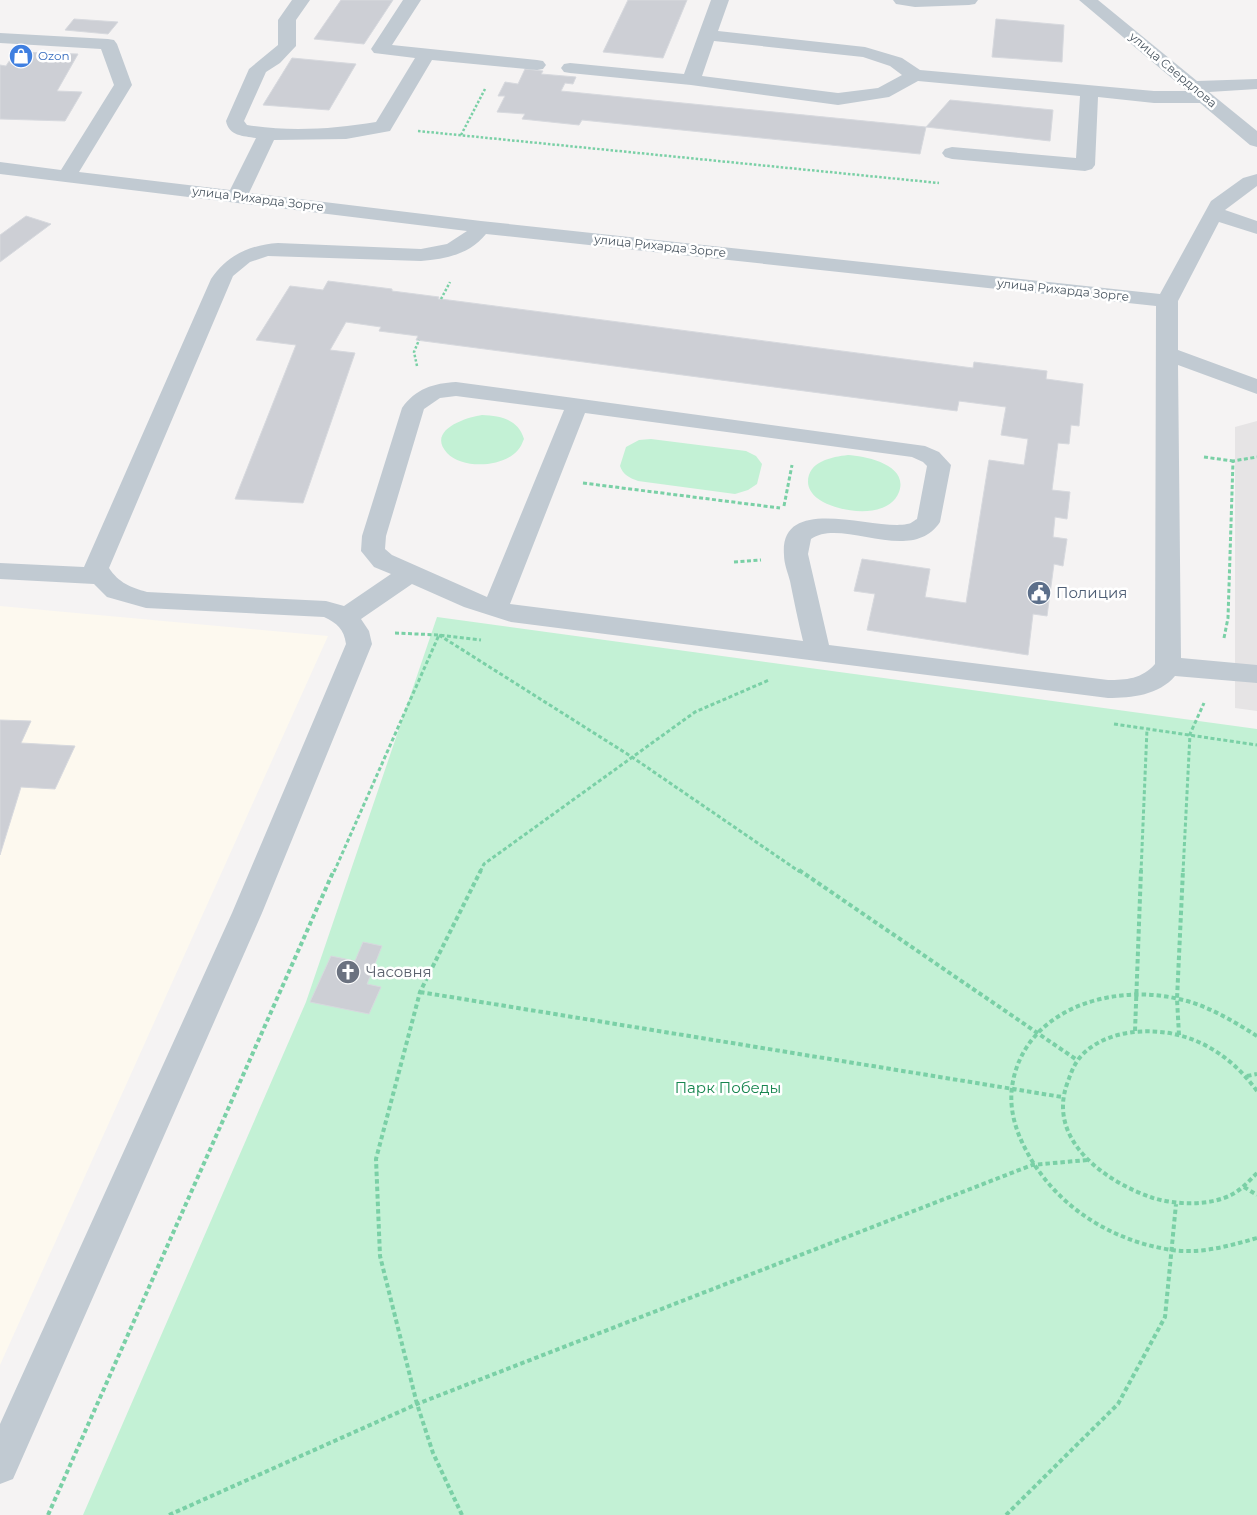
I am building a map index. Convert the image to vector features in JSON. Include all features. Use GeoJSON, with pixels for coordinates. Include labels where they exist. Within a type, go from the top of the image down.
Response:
{"type":"FeatureCollection","features":[{"type":"Feature","properties":{"kind":"street"},"geometry":{"type":"LineString","coordinates":[[301,0],[287,20],[286,46],[274,59],[258,69],[235,120],[236,126],[241,130],[267,134],[346,133],[383,128],[426,54]]}},
{"type":"Feature","properties":{"kind":"street"},"geometry":{"type":"LineString","coordinates":[[412,0],[380,49],[538,65]]}},
{"type":"Feature","properties":{"kind":"street"},"geometry":{"type":"LineString","coordinates":[[691,80],[709,35],[720,0]]}},
{"type":"Feature","properties":{"kind":"street"},"geometry":{"type":"LineString","coordinates":[[902,0],[915,2],[969,0]]}},
{"type":"Feature","properties":{"kind":"street","name":"улица Свердлова"},"geometry":{"type":"LineString","coordinates":[[1088,0],[1257,141]]}},
{"type":"Feature","properties":{"kind":"street"},"geometry":{"type":"LineString","coordinates":[[709,35],[865,52],[896,62],[915,75],[1154,97],[1257,84]]}},
{"type":"Feature","properties":{"kind":"street"},"geometry":{"type":"LineString","coordinates":[[0,38],[108,44],[123,85],[66,176]]}},
{"type":"Feature","properties":{"kind":"street"},"geometry":{"type":"LineString","coordinates":[[570,68],[691,80],[838,99],[883,93],[915,75]]}},
{"type":"Feature","properties":{"kind":"street"},"geometry":{"type":"LineString","coordinates":[[952,153],[1085,166],[1089,91]]}},
{"type":"Feature","properties":{"kind":"street"},"geometry":{"type":"LineString","coordinates":[[237,196],[267,134]]}},
{"type":"Feature","properties":{"kind":"street","name":"улица Рихарда Зорге"},"geometry":{"type":"LineString","coordinates":[[0,168],[481,227],[1166,301]]}},
{"type":"Feature","properties":{"kind":"street"},"geometry":{"type":"LineString","coordinates":[[818,652],[796,554],[795,544],[800,535],[808,529],[831,525],[900,534],[918,532],[925,528],[928,522],[938,465],[931,457],[917,451],[456,389],[435,392],[418,400],[412,408],[372,544],[373,551],[383,561],[495,609],[511,613],[1108,689],[1124,689],[1144,685],[1158,678],[1168,666],[1166,301],[1218,205],[1250,182],[1257,180]]}},
{"type":"Feature","properties":{"kind":"street"},"geometry":{"type":"LineString","coordinates":[[1213,213],[1257,228]]}},
{"type":"Feature","properties":{"kind":"street"},"geometry":{"type":"LineString","coordinates":[[0,1466],[247,913],[359,644],[352,625],[326,609],[146,600],[116,591],[96,570],[221,279],[234,264],[254,253],[278,249],[421,255],[439,253],[462,246],[473,238],[481,227]]}},
{"type":"Feature","properties":{"kind":"street"},"geometry":{"type":"LineString","coordinates":[[1166,353],[1257,387]]}},
{"type":"Feature","properties":{"kind":"street"},"geometry":{"type":"LineString","coordinates":[[495,609],[577,405]]}},
{"type":"Feature","properties":{"kind":"street"},"geometry":{"type":"LineString","coordinates":[[0,571],[100,576]]}},
{"type":"Feature","properties":{"kind":"street"},"geometry":{"type":"LineString","coordinates":[[352,625],[410,573]]}},
{"type":"Feature","properties":{"kind":"street"},"geometry":{"type":"LineString","coordinates":[[1168,666],[1257,674]]}},
{"type":"Feature","properties":{"kind":"path"},"geometry":{"type":"LineString","coordinates":[[461,135],[499,61]]}},
{"type":"Feature","properties":{"kind":"path"},"geometry":{"type":"LineString","coordinates":[[383,128],[948,184],[952,153]]}},
{"type":"Feature","properties":{"kind":"path"},"geometry":{"type":"LineString","coordinates":[[781,517],[799,435]]}},
{"type":"Feature","properties":{"kind":"path"},"geometry":{"type":"LineString","coordinates":[[1179,1035],[1178,998],[1190,734],[1218,670],[1228,618],[1233,461],[1257,457]]}},
{"type":"Feature","properties":{"kind":"path"},"geometry":{"type":"LineString","coordinates":[[548,478],[783,508]]}},
{"type":"Feature","properties":{"kind":"path"},"geometry":{"type":"LineString","coordinates":[[352,625],[439,635],[632,757],[1077,1060]]}},
{"type":"Feature","properties":{"kind":"path"},"geometry":{"type":"LineString","coordinates":[[48,1515],[439,635]]}},
{"type":"Feature","properties":{"kind":"path"},"geometry":{"type":"LineString","coordinates":[[462,1515],[433,1453],[417,1404],[380,1256],[376,1160],[420,992],[484,864],[695,712],[777,677]]}},
{"type":"Feature","properties":{"kind":"path"},"geometry":{"type":"LineString","coordinates":[[1110,723],[1257,745]]}},
{"type":"Feature","properties":{"kind":"path"},"geometry":{"type":"LineString","coordinates":[[1135,1031],[1147,729]]}},
{"type":"Feature","properties":{"kind":"path"},"geometry":{"type":"LineString","coordinates":[[420,992],[1062,1097]]}},
{"type":"Feature","properties":{"kind":"path"},"geometry":{"type":"LineString","coordinates":[[1257,1036],[1220,1013],[1178,998],[1136,994],[1097,998],[1064,1012],[1037,1033],[1020,1058],[1012,1088],[1015,1126],[1032,1165],[1057,1196],[1090,1221],[1130,1240],[1172,1250],[1217,1250],[1257,1238]]}},
{"type":"Feature","properties":{"kind":"path"},"geometry":{"type":"LineString","coordinates":[[1257,1092],[1247,1076],[1227,1058],[1205,1044],[1179,1035],[1156,1031],[1135,1031],[1112,1036],[1092,1045],[1077,1060],[1067,1077],[1062,1097],[1064,1118],[1073,1140],[1087,1160],[1112,1182],[1143,1197],[1176,1204],[1202,1203],[1225,1198],[1244,1186],[1257,1173]]}},
{"type":"Feature","properties":{"kind":"path"},"geometry":{"type":"LineString","coordinates":[[1247,1076],[1257,1074]]}},
{"type":"Feature","properties":{"kind":"path"},"geometry":{"type":"LineString","coordinates":[[169,1515],[417,1404],[1032,1165],[1087,1160]]}},
{"type":"Feature","properties":{"kind":"path"},"geometry":{"type":"LineString","coordinates":[[1244,1186],[1257,1195]]}},
{"type":"Feature","properties":{"kind":"path"},"geometry":{"type":"LineString","coordinates":[[1006,1515],[1118,1404],[1165,1316],[1176,1204]]}},
{"type":"Feature","properties":{"kind":"shaded area"},"geometry":{"type":"Polygon","coordinates":[[[1257,421],[1257,711],[1235,708],[1235,427],[1257,421]]]}},
{"type":"Feature","properties":{"kind":"shaded area"},"geometry":{"type":"Polygon","coordinates":[[[0,606],[328,636],[0,1365],[0,606]]]}},
{"type":"Feature","properties":{"kind":"green space"},"geometry":{"type":"Polygon","coordinates":[[[482,415],[496,416],[508,420],[518,427],[524,439],[518,450],[512,456],[503,460],[483,464],[463,462],[447,453],[442,445],[445,431],[459,422],[482,415]]]}},
{"type":"Feature","properties":{"kind":"green space"},"geometry":{"type":"Polygon","coordinates":[[[651,439],[746,451],[756,456],[762,464],[757,484],[748,490],[735,494],[638,481],[625,474],[620,466],[626,447],[639,440],[651,439]]]}},
{"type":"Feature","properties":{"kind":"green space"},"geometry":{"type":"Polygon","coordinates":[[[848,455],[875,460],[892,469],[898,475],[900,483],[899,492],[893,501],[885,507],[861,511],[836,507],[815,496],[808,484],[812,469],[822,461],[848,455]]]}},
{"type":"Feature","properties":{"kind":"green space","name":"Парк Победы"},"geometry":{"type":"Polygon","coordinates":[[[437,617],[1257,729],[1257,1515],[83,1515],[306,1002],[437,617]]]}},
{"type":"Feature","properties":{"kind":"building"},"geometry":{"type":"Polygon","coordinates":[[[341,0],[393,0],[364,44],[314,39],[341,0]]]}},
{"type":"Feature","properties":{"kind":"building"},"geometry":{"type":"Polygon","coordinates":[[[628,0],[687,0],[663,58],[603,52],[628,0]]]}},
{"type":"Feature","properties":{"kind":"building"},"geometry":{"type":"Polygon","coordinates":[[[74,19],[118,22],[108,34],[65,30],[74,19]]]}},
{"type":"Feature","properties":{"kind":"building"},"geometry":{"type":"Polygon","coordinates":[[[996,19],[1064,25],[1062,62],[992,57],[996,19]]]}},
{"type":"Feature","properties":{"kind":"building"},"geometry":{"type":"Polygon","coordinates":[[[15,52],[78,54],[57,91],[82,92],[65,121],[0,119],[0,65],[6,66],[15,52]]]}},
{"type":"Feature","properties":{"kind":"building"},"geometry":{"type":"Polygon","coordinates":[[[292,58],[356,64],[329,110],[263,105],[292,58]]]}},
{"type":"Feature","properties":{"kind":"building"},"geometry":{"type":"Polygon","coordinates":[[[525,69],[543,71],[541,74],[576,77],[573,84],[565,83],[561,91],[926,127],[920,154],[582,120],[579,125],[522,119],[525,114],[497,112],[505,96],[498,96],[505,82],[518,84],[525,69]]]}},
{"type":"Feature","properties":{"kind":"building"},"geometry":{"type":"Polygon","coordinates":[[[950,100],[1053,110],[1050,141],[926,127],[950,100]]]}},
{"type":"Feature","properties":{"kind":"building"},"geometry":{"type":"Polygon","coordinates":[[[26,216],[51,224],[0,262],[0,235],[26,216]]]}},
{"type":"Feature","properties":{"kind":"building"},"geometry":{"type":"Polygon","coordinates":[[[328,281],[392,289],[392,291],[439,297],[438,299],[973,368],[974,362],[1047,371],[1046,379],[1083,384],[1079,426],[1071,425],[1069,444],[1058,443],[1052,490],[1070,492],[1067,519],[1055,517],[1053,537],[1067,539],[1063,566],[1054,564],[1047,616],[1033,614],[1028,655],[867,630],[875,594],[854,591],[862,559],[930,569],[925,597],[966,603],[989,460],[1024,465],[1028,439],[1001,435],[1006,407],[959,401],[957,411],[416,340],[418,336],[379,331],[381,327],[346,322],[330,350],[355,353],[303,503],[235,499],[296,345],[256,340],[290,286],[323,290],[328,281]]]}},
{"type":"Feature","properties":{"kind":"building"},"geometry":{"type":"Polygon","coordinates":[[[0,720],[31,721],[21,743],[75,746],[55,789],[21,787],[0,855],[0,720]]]}},
{"type":"Feature","properties":{"kind":"building","name":"Часовня"},"geometry":{"type":"Polygon","coordinates":[[[363,942],[382,946],[367,984],[381,987],[369,1014],[310,1002],[331,956],[355,961],[363,942]]]}},
{"type":"Feature","properties":{"kind":"place","name":"Ozon"},"geometry":{"type":"Point","coordinates":[21,56]}},
{"type":"Feature","properties":{"kind":"place","name":"Полиция"},"geometry":{"type":"Point","coordinates":[1039,593]}},
{"type":"Feature","properties":{"kind":"place","name":"Часовня"},"geometry":{"type":"Point","coordinates":[348,972]}}]}
